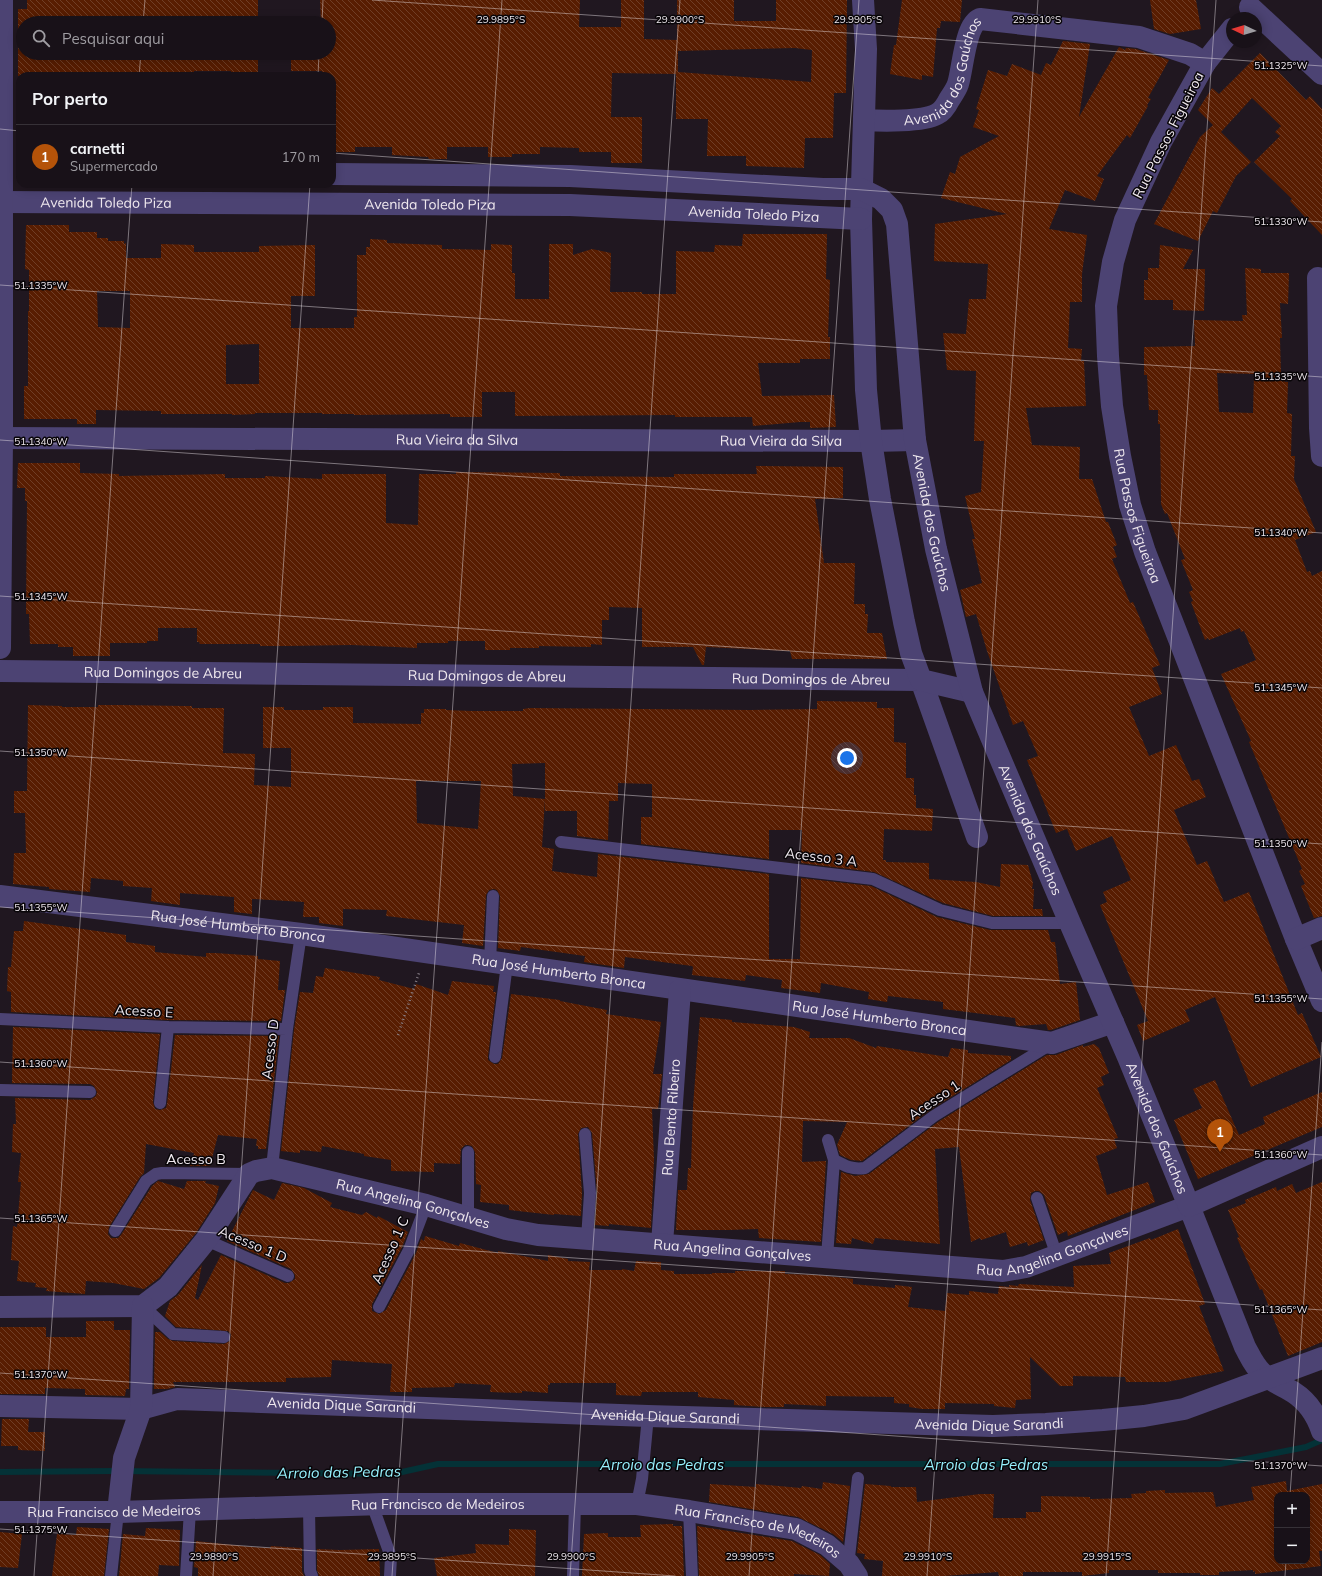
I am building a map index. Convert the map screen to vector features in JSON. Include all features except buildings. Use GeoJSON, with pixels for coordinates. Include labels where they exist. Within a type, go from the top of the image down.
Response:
{"type":"FeatureCollection","features":[{"type":"Feature","properties":{"kind":"street"},"geometry":{"type":"LineString","coordinates":[[0,648],[1,202],[8,171],[1,115],[2,0]]}},
{"type":"Feature","properties":{"kind":"street"},"geometry":{"type":"LineString","coordinates":[[863,0],[866,49],[860,219],[863,341],[871,441],[880,498],[911,653],[977,837]]}},
{"type":"Feature","properties":{"kind":"street"},"geometry":{"type":"LineString","coordinates":[[1249,8],[1322,74]]}},
{"type":"Feature","properties":{"kind":"street","name":"Avenida dos Gaúchos"},"geometry":{"type":"LineString","coordinates":[[864,120],[895,121],[928,117],[937,114],[944,109],[958,86],[970,30],[976,21],[980,19],[1139,38],[1166,45],[1190,54],[1205,63]]}},
{"type":"Feature","properties":{"kind":"street","name":"Rua Passos Figueiroa"},"geometry":{"type":"LineString","coordinates":[[1226,37],[1205,63],[1161,142],[1126,220],[1112,262],[1106,306],[1112,406],[1130,506],[1145,552],[1296,939],[1322,1001]]}},
{"type":"Feature","properties":{"kind":"street","name":"Avenida Toledo Piza"},"geometry":{"type":"LineString","coordinates":[[336,174],[570,176],[823,189],[862,189]]}},
{"type":"Feature","properties":{"kind":"street"},"geometry":{"type":"LineString","coordinates":[[570,176],[570,205]]}},
{"type":"Feature","properties":{"kind":"street","name":"Avenida dos Gaúchos"},"geometry":{"type":"LineString","coordinates":[[862,189],[881,199],[892,210],[897,224],[915,440],[936,549],[972,692],[1113,1022],[1189,1206],[1245,1348],[1260,1372],[1300,1397],[1311,1409],[1321,1427]]}},
{"type":"Feature","properties":{"kind":"street","name":"Avenida Toledo Piza"},"geometry":{"type":"LineString","coordinates":[[1,202],[287,194],[570,205],[860,219]]}},
{"type":"Feature","properties":{"kind":"street"},"geometry":{"type":"LineString","coordinates":[[1318,278],[1320,428],[1322,456]]}},
{"type":"Feature","properties":{"kind":"street","name":"Rua Vieira da Silva"},"geometry":{"type":"LineString","coordinates":[[1,438],[915,440]]}},
{"type":"Feature","properties":{"kind":"street","name":"Rua Domingos de Abreu"},"geometry":{"type":"LineString","coordinates":[[0,671],[921,680],[972,692]]}},
{"type":"Feature","properties":{"kind":"street","name":"Rua José Humberto Bronca"},"geometry":{"type":"LineString","coordinates":[[0,896],[301,934],[1052,1043],[1113,1022]]}},
{"type":"Feature","properties":{"kind":"street"},"geometry":{"type":"LineString","coordinates":[[1296,939],[1322,928]]}},
{"type":"Feature","properties":{"kind":"street","name":"Rua Bento Ribeiro"},"geometry":{"type":"LineString","coordinates":[[662,1244],[680,990]]}},
{"type":"Feature","properties":{"kind":"street","name":"Rua Angelina Gonçalves"},"geometry":{"type":"LineString","coordinates":[[272,1168],[426,1205],[506,1229],[538,1235],[1003,1271],[1016,1270],[1057,1256],[1189,1206],[1322,1146]]}},
{"type":"Feature","properties":{"kind":"street"},"geometry":{"type":"LineString","coordinates":[[0,1307],[143,1306],[168,1287],[206,1240],[249,1174],[272,1168]]}},
{"type":"Feature","properties":{"kind":"street"},"geometry":{"type":"LineString","coordinates":[[118,1512],[124,1458],[141,1409],[143,1306]]}},
{"type":"Feature","properties":{"kind":"street","name":"Avenida Dique Sarandi"},"geometry":{"type":"LineString","coordinates":[[0,1406],[141,1409],[177,1399],[648,1416],[993,1426],[1046,1424],[1144,1416],[1184,1409],[1322,1358]]}},
{"type":"Feature","properties":{"kind":"street","name":"Rua Francisco de Medeiros"},"geometry":{"type":"LineString","coordinates":[[0,1512],[118,1512],[372,1504],[637,1504],[796,1529],[827,1545],[851,1572]]}},
{"type":"Feature","properties":{"kind":"lane","name":"Acesso 3 A"},"geometry":{"type":"LineString","coordinates":[[561,842],[873,879],[940,910],[992,923],[1070,923]]}},
{"type":"Feature","properties":{"kind":"lane"},"geometry":{"type":"LineString","coordinates":[[493,896],[498,963],[495,1057]]}},
{"type":"Feature","properties":{"kind":"lane","name":"Acesso D"},"geometry":{"type":"LineString","coordinates":[[272,1168],[287,1029],[301,934]]}},
{"type":"Feature","properties":{"kind":"lane","name":"Acesso E"},"geometry":{"type":"LineString","coordinates":[[0,1019],[168,1027],[287,1029]]}},
{"type":"Feature","properties":{"kind":"lane"},"geometry":{"type":"LineString","coordinates":[[160,1103],[168,1027]]}},
{"type":"Feature","properties":{"kind":"lane","name":"Acesso 1"},"geometry":{"type":"LineString","coordinates":[[834,1160],[848,1168],[856,1170],[865,1168],[934,1116],[1052,1043]]}},
{"type":"Feature","properties":{"kind":"lane"},"geometry":{"type":"LineString","coordinates":[[0,1090],[90,1092]]}},
{"type":"Feature","properties":{"kind":"lane"},"geometry":{"type":"LineString","coordinates":[[585,1134],[590,1193],[587,1239]]}},
{"type":"Feature","properties":{"kind":"lane"},"geometry":{"type":"LineString","coordinates":[[827,1257],[834,1160],[828,1140]]}},
{"type":"Feature","properties":{"kind":"lane"},"geometry":{"type":"LineString","coordinates":[[468,1152],[468,1218]]}},
{"type":"Feature","properties":{"kind":"lane","name":"Acesso B"},"geometry":{"type":"LineString","coordinates":[[115,1232],[146,1181],[156,1174],[249,1174]]}},
{"type":"Feature","properties":{"kind":"lane"},"geometry":{"type":"LineString","coordinates":[[1037,1198],[1057,1256]]}},
{"type":"Feature","properties":{"kind":"lane","name":"Acesso 1 C"},"geometry":{"type":"LineString","coordinates":[[379,1308],[409,1250],[426,1205]]}},
{"type":"Feature","properties":{"kind":"lane","name":"Acesso 1 D"},"geometry":{"type":"LineString","coordinates":[[206,1240],[288,1276]]}},
{"type":"Feature","properties":{"kind":"lane"},"geometry":{"type":"LineString","coordinates":[[143,1306],[173,1334],[224,1337]]}},
{"type":"Feature","properties":{"kind":"lane"},"geometry":{"type":"LineString","coordinates":[[637,1504],[642,1479],[648,1416]]}},
{"type":"Feature","properties":{"kind":"lane"},"geometry":{"type":"LineString","coordinates":[[851,1572],[858,1478]]}},
{"type":"Feature","properties":{"kind":"lane"},"geometry":{"type":"LineString","coordinates":[[573,1576],[575,1503]]}},
{"type":"Feature","properties":{"kind":"lane"},"geometry":{"type":"LineString","coordinates":[[372,1504],[392,1557],[390,1576]]}},
{"type":"Feature","properties":{"kind":"lane"},"geometry":{"type":"LineString","coordinates":[[309,1506],[310,1571],[312,1576]]}},
{"type":"Feature","properties":{"kind":"lane"},"geometry":{"type":"LineString","coordinates":[[186,1576],[190,1510]]}},
{"type":"Feature","properties":{"kind":"lane"},"geometry":{"type":"LineString","coordinates":[[689,1511],[692,1576]]}},
{"type":"Feature","properties":{"kind":"lane"},"geometry":{"type":"LineString","coordinates":[[111,1576],[118,1512]]}},
{"type":"Feature","properties":{"kind":"path"},"geometry":{"type":"LineString","coordinates":[[398,1035],[426,953]]}},
{"type":"Feature","properties":{"kind":"waterway","name":"Arroio das Pedras"},"geometry":{"type":"LineString","coordinates":[[0,1472],[117,1471],[393,1474],[438,1464],[1220,1464],[1306,1447],[1322,1440]]}},
{"type":"Feature","properties":{"kind":"place","name":"carnetti"},"geometry":{"type":"Point","coordinates":[1220,1152]}}]}
